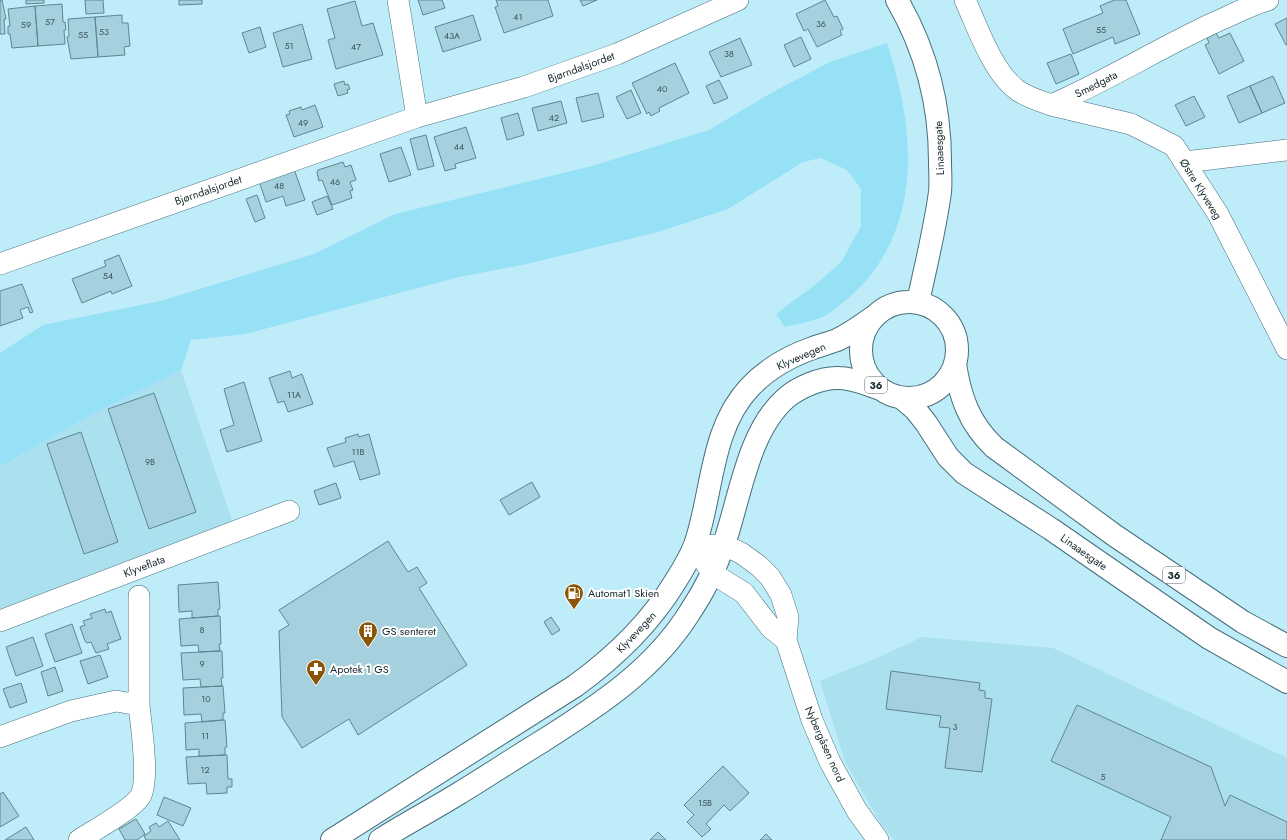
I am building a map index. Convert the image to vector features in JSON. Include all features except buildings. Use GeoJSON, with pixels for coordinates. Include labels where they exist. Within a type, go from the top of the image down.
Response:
{"type":"FeatureCollection","features":[{"type":"Feature","properties":{"kind":"main road","name":"Linaaesgate"},"geometry":{"type":"LineString","coordinates":[[897,0],[909,20],[925,59],[935,97],[940,134],[940,190],[933,232],[918,302]]}},
{"type":"Feature","properties":{"kind":"main road","name":"Linaaesgate"},"geometry":{"type":"LineString","coordinates":[[955,364],[945,381],[929,394],[916,398],[902,398],[890,394],[878,388],[868,376],[862,362],[860,346],[864,331],[872,318],[882,309],[893,304],[905,301],[918,302],[936,310],[950,324],[956,337],[957,350],[955,364],[961,397],[967,412],[982,436],[994,447],[1114,535],[1243,622],[1287,646]]}},
{"type":"Feature","properties":{"kind":"main road","name":"Klyvevegen"},"geometry":{"type":"LineString","coordinates":[[332,840],[575,686],[602,667],[631,641],[653,614],[684,567],[694,546],[722,435],[731,411],[750,387],[770,370],[786,360],[843,337],[872,318]]}},
{"type":"Feature","properties":{"kind":"main road"},"geometry":{"type":"LineString","coordinates":[[380,840],[595,708],[624,686],[651,661],[676,633],[690,612],[712,573],[724,545],[753,450],[763,427],[775,410],[783,402],[804,387],[822,380],[840,378],[878,388]]}},
{"type":"Feature","properties":{"kind":"main road","name":"Linaaesgate"},"geometry":{"type":"LineString","coordinates":[[902,398],[915,409],[948,457],[964,473],[1051,529],[1209,638],[1287,682]]}},
{"type":"Feature","properties":{"kind":"street"},"geometry":{"type":"LineString","coordinates":[[398,0],[417,117]]}},
{"type":"Feature","properties":{"kind":"street","name":"Bjørndalsjordet"},"geometry":{"type":"LineString","coordinates":[[0,264],[417,117],[524,87],[617,54],[738,0]]}},
{"type":"Feature","properties":{"kind":"street"},"geometry":{"type":"LineString","coordinates":[[965,0],[996,66],[1006,80],[1018,90],[1051,105]]}},
{"type":"Feature","properties":{"kind":"street","name":"Smedgata"},"geometry":{"type":"LineString","coordinates":[[1051,105],[1082,92],[1196,30],[1268,0]]}},
{"type":"Feature","properties":{"kind":"street","name":"Østre Klyveveg"},"geometry":{"type":"LineString","coordinates":[[1051,105],[1131,124],[1174,146],[1218,214],[1287,349]]}},
{"type":"Feature","properties":{"kind":"street"},"geometry":{"type":"LineString","coordinates":[[1185,162],[1287,150]]}},
{"type":"Feature","properties":{"kind":"street","name":"Klyveflata"},"geometry":{"type":"LineString","coordinates":[[0,621],[289,511]]}},
{"type":"Feature","properties":{"kind":"street","name":"Nybergåsen nord"},"geometry":{"type":"LineString","coordinates":[[694,546],[724,545],[741,553],[770,576],[781,595],[788,617],[786,640],[812,720],[830,762],[857,811],[878,840]]}},
{"type":"Feature","properties":{"kind":"street"},"geometry":{"type":"LineString","coordinates":[[694,546],[712,573],[744,593],[771,628],[786,640]]}},
{"type":"Feature","properties":{"kind":"street"},"geometry":{"type":"LineString","coordinates":[[79,840],[129,807],[139,798],[143,789],[145,774],[139,705],[139,596]]}},
{"type":"Feature","properties":{"kind":"street"},"geometry":{"type":"LineString","coordinates":[[0,737],[71,711],[116,701],[139,705]]}},
{"type":"Feature","properties":{"kind":"shaded area"},"geometry":{"type":"Polygon","coordinates":[[[887,43],[903,104],[907,136],[908,167],[905,197],[897,227],[884,255],[865,282],[856,291],[838,307],[820,318],[785,327],[776,314],[820,281],[842,261],[861,226],[861,189],[847,170],[821,158],[803,162],[728,209],[658,232],[527,264],[459,277],[246,334],[191,340],[181,370],[87,417],[0,467],[0,353],[43,325],[160,301],[314,254],[395,214],[592,166],[709,130],[771,93],[830,62],[887,43]]]}},
{"type":"Feature","properties":{"kind":"shaded area"},"geometry":{"type":"Polygon","coordinates":[[[181,370],[237,535],[0,619],[0,467],[87,417],[181,370]]]}},
{"type":"Feature","properties":{"kind":"shaded area"},"geometry":{"type":"Polygon","coordinates":[[[922,637],[1053,648],[1287,758],[1287,840],[894,840],[881,824],[845,762],[820,681],[879,657],[922,637]]]}},
{"type":"Feature","properties":{"kind":"place","name":"Automat1 Skien"},"geometry":{"type":"Point","coordinates":[574,610]}},
{"type":"Feature","properties":{"kind":"place","name":"GS senteret"},"geometry":{"type":"Point","coordinates":[368,648]}},
{"type":"Feature","properties":{"kind":"place","name":"Apotek 1 GS"},"geometry":{"type":"Point","coordinates":[316,686]}}]}
